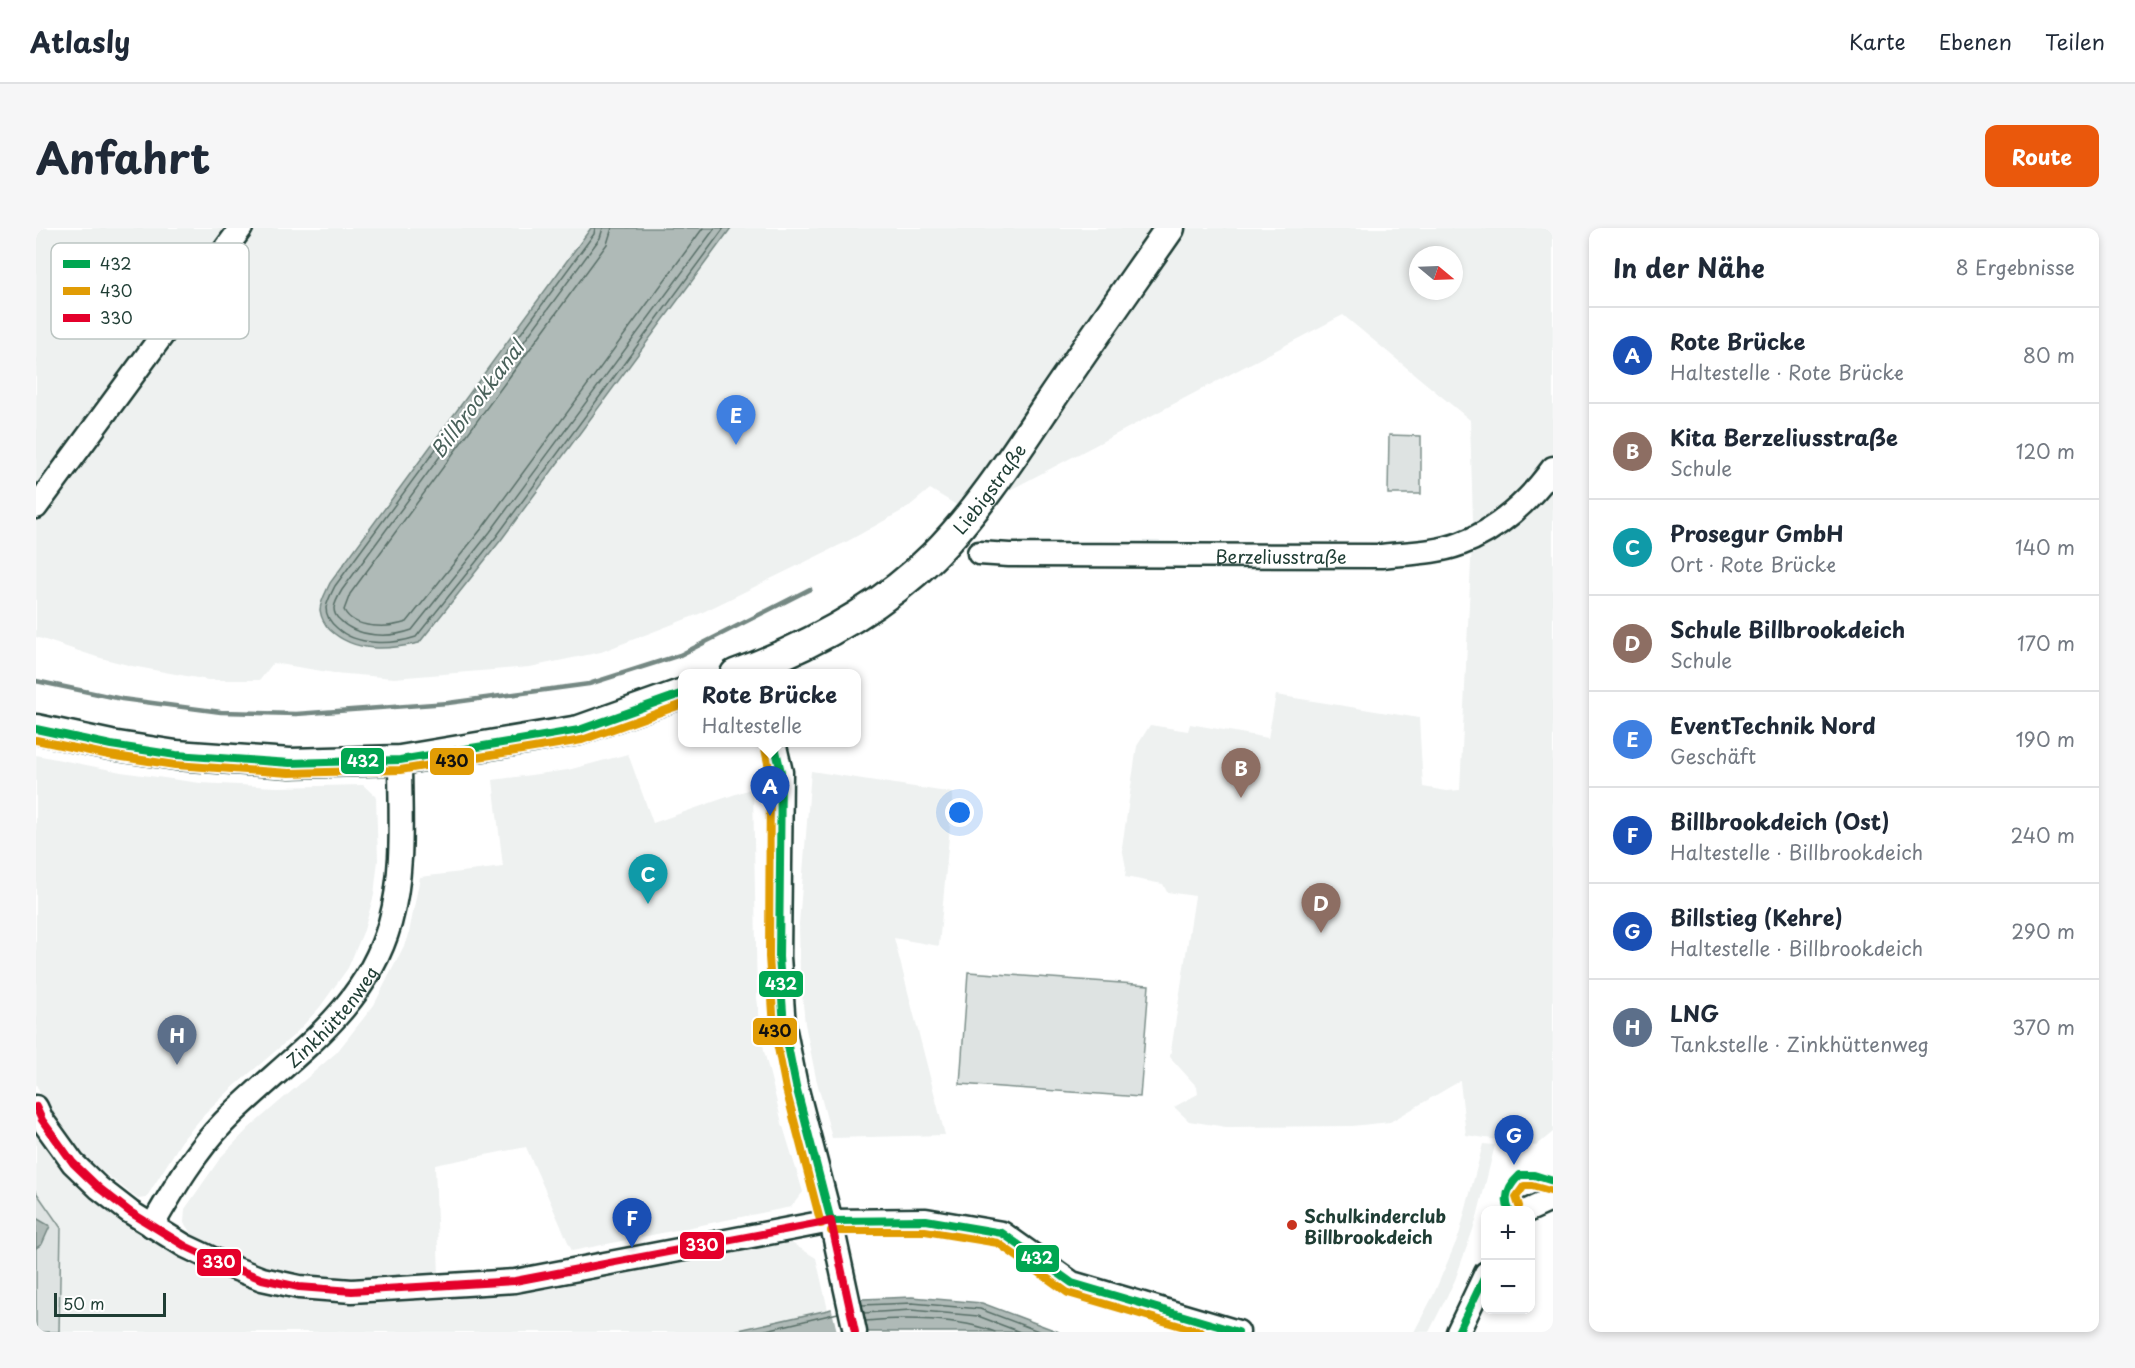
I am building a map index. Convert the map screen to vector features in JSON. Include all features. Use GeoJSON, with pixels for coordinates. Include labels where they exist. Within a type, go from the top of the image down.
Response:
{"type":"FeatureCollection","features":[{"type":"Feature","properties":{"kind":"main road","name":"Liebigstraße"},"geometry":{"type":"LineString","coordinates":[[749,669],[848,620],[903,583],[933,556],[1001,472],[1170,228]]}},
{"type":"Feature","properties":{"kind":"main road"},"geometry":{"type":"LineString","coordinates":[[36,729],[111,745],[176,755],[290,763],[400,760],[579,730],[678,695]]}},
{"type":"Feature","properties":{"kind":"street"},"geometry":{"type":"LineString","coordinates":[[230,243],[241,228]]}},
{"type":"Feature","properties":{"kind":"street"},"geometry":{"type":"LineString","coordinates":[[36,507],[159,339]]}},
{"type":"Feature","properties":{"kind":"street","name":"Berzeliusstraße"},"geometry":{"type":"LineString","coordinates":[[979,553],[1382,556],[1427,551],[1460,544],[1492,528],[1525,501],[1553,468]]}},
{"type":"Feature","properties":{"kind":"street"},"geometry":{"type":"LineString","coordinates":[[775,747],[781,772],[779,957],[784,1026],[796,1086],[831,1221],[855,1332]]}},
{"type":"Feature","properties":{"kind":"street","name":"Zinkhüttenweg"},"geometry":{"type":"LineString","coordinates":[[152,1226],[181,1176],[202,1146],[238,1109],[316,1039],[362,986],[378,955],[390,923],[399,880],[400,760]]}},
{"type":"Feature","properties":{"kind":"street"},"geometry":{"type":"LineString","coordinates":[[36,1107],[42,1120],[74,1163],[99,1188],[152,1226],[221,1263],[262,1279],[299,1287],[352,1291],[515,1281],[831,1221],[926,1220],[1002,1233],[1072,1283],[1238,1332]]}},
{"type":"Feature","properties":{"kind":"street"},"geometry":{"type":"LineString","coordinates":[[1535,1207],[1553,1199]]}},
{"type":"Feature","properties":{"kind":"street"},"geometry":{"type":"LineString","coordinates":[[1458,1332],[1481,1282]]}},
{"type":"Feature","properties":{"kind":"shaded area"},"geometry":{"type":"Polygon","coordinates":[[[36,228],[591,228],[330,583],[402,647],[420,642],[501,540],[731,228],[1553,228],[1553,1132],[1536,1146],[1466,1135],[1460,1081],[1390,1122],[1352,1126],[1226,1127],[1189,1121],[1174,1107],[1198,1094],[1197,1087],[1170,1057],[1195,896],[1167,892],[1163,884],[1125,877],[1126,868],[1122,847],[1137,746],[1150,725],[1188,731],[1190,724],[1268,738],[1276,695],[1419,718],[1423,787],[1447,791],[1460,790],[1473,521],[1470,420],[1343,315],[968,512],[930,489],[907,508],[848,541],[699,614],[601,652],[530,667],[394,678],[334,673],[273,663],[260,680],[208,680],[132,666],[36,637],[36,228]]]}},
{"type":"Feature","properties":{"kind":"shaded area"},"geometry":{"type":"Polygon","coordinates":[[[1389,435],[1421,436],[1421,494],[1388,494],[1389,435]]]}},
{"type":"Feature","properties":{"kind":"shaded area"},"geometry":{"type":"Polygon","coordinates":[[[628,754],[653,823],[753,788],[757,998],[764,1051],[782,1123],[803,1192],[791,1207],[572,1251],[526,1147],[435,1165],[439,1276],[320,1277],[267,1268],[237,1257],[193,1236],[184,1223],[185,1209],[221,1157],[249,1128],[337,1052],[374,1005],[408,938],[420,877],[503,867],[493,780],[568,770],[628,754]]]}},
{"type":"Feature","properties":{"kind":"shaded area"},"geometry":{"type":"Polygon","coordinates":[[[36,755],[121,772],[200,783],[277,787],[363,785],[376,797],[378,860],[374,895],[364,930],[348,968],[320,1007],[294,1035],[230,1090],[183,1139],[146,1198],[138,1199],[89,1161],[44,1103],[36,1084],[36,755]]]}},
{"type":"Feature","properties":{"kind":"shaded area"},"geometry":{"type":"Polygon","coordinates":[[[811,771],[953,793],[939,946],[894,938],[945,1135],[832,1138],[805,1024],[800,973],[799,924],[811,771]]]}},
{"type":"Feature","properties":{"kind":"shaded area"},"geometry":{"type":"Polygon","coordinates":[[[968,972],[1149,985],[1140,1097],[960,1084],[968,972]]]}},
{"type":"Feature","properties":{"kind":"shaded area"},"geometry":{"type":"Polygon","coordinates":[[[36,1131],[62,1166],[95,1199],[137,1232],[177,1257],[216,1275],[257,1289],[332,1302],[521,1294],[790,1242],[816,1258],[828,1310],[730,1332],[59,1332],[61,1228],[36,1192],[36,1131]]]}},
{"type":"Feature","properties":{"kind":"shaded area"},"geometry":{"type":"Polygon","coordinates":[[[1483,1144],[1495,1145],[1476,1221],[1455,1280],[1429,1332],[1414,1332],[1433,1296],[1459,1235],[1483,1144]]]}},
{"type":"Feature","properties":{"kind":"shaded area"},"geometry":{"type":"Polygon","coordinates":[[[36,1192],[61,1228],[59,1332],[36,1332],[36,1192]]]}},
{"type":"Feature","properties":{"kind":"water","name":"Billbrookkanal"},"geometry":{"type":"Polygon","coordinates":[[[591,228],[731,228],[501,540],[419,643],[372,648],[350,643],[330,630],[322,618],[320,610],[322,600],[330,583],[591,228]]]}},
{"type":"Feature","properties":{"kind":"water"},"geometry":{"type":"Polygon","coordinates":[[[36,1218],[50,1226],[42,1244],[36,1248],[36,1218]]]}},
{"type":"Feature","properties":{"kind":"water"},"geometry":{"type":"Polygon","coordinates":[[[912,1297],[982,1303],[1059,1332],[730,1332],[828,1310],[863,1299],[912,1297]]]}},
{"type":"Feature","properties":{"kind":"pier"},"geometry":{"type":"Polygon","coordinates":[[[860,1297],[868,1332],[837,1332],[831,1306],[860,1297]]]}},
{"type":"Feature","properties":{"kind":"waterway"},"geometry":{"type":"LineString","coordinates":[[36,681],[122,699],[221,712],[296,714],[448,703],[589,684],[680,655],[810,589]]}},
{"type":"Feature","properties":{"kind":"transit line","name":"432"},"geometry":{"type":"LineString","coordinates":[[36,729],[111,745],[176,755],[290,763],[400,760],[579,730],[678,695]]}},
{"type":"Feature","properties":{"kind":"transit line","name":"430"},"geometry":{"type":"LineString","coordinates":[[36,740],[109,755],[175,765],[289,773],[400,770],[582,740],[678,706]]}},
{"type":"Feature","properties":{"kind":"transit line","name":"430"},"geometry":{"type":"LineString","coordinates":[[765,747],[770,773],[769,957],[774,1027],[786,1089],[821,1224]]}},
{"type":"Feature","properties":{"kind":"transit line","name":"432"},"geometry":{"type":"LineString","coordinates":[[775,747],[781,772],[779,957],[784,1026],[796,1086],[831,1221]]}},
{"type":"Feature","properties":{"kind":"transit line","name":"330"},"geometry":{"type":"LineString","coordinates":[[36,1107],[42,1120],[73,1163],[99,1188],[130,1212],[185,1246],[262,1279],[299,1287],[352,1291],[515,1281],[831,1221],[855,1332]]}},
{"type":"Feature","properties":{"kind":"transit line","name":"432"},"geometry":{"type":"LineString","coordinates":[[1507,1206],[1508,1191],[1520,1175],[1534,1175],[1553,1181]]}},
{"type":"Feature","properties":{"kind":"transit line","name":"430"},"geometry":{"type":"LineString","coordinates":[[1519,1206],[1516,1197],[1524,1186],[1550,1191]]}},
{"type":"Feature","properties":{"kind":"transit line","name":"432"},"geometry":{"type":"LineString","coordinates":[[831,1221],[926,1220],[1002,1233],[1072,1283],[1238,1332]]}},
{"type":"Feature","properties":{"kind":"transit line","name":"430"},"geometry":{"type":"LineString","coordinates":[[831,1231],[925,1231],[998,1243],[1068,1293],[1201,1332]]}},
{"type":"Feature","properties":{"kind":"transit line","name":"432"},"geometry":{"type":"LineString","coordinates":[[1458,1332],[1481,1284]]}},
{"type":"Feature","properties":{"kind":"place","name":"EventTechnik Nord"},"geometry":{"type":"Point","coordinates":[736,445]}},
{"type":"Feature","properties":{"kind":"place","name":"Kita Berzeliusstraße"},"geometry":{"type":"Point","coordinates":[1241,798]}},
{"type":"Feature","properties":{"kind":"place","name":"Rote Brücke"},"geometry":{"type":"Point","coordinates":[770,816]}},
{"type":"Feature","properties":{"kind":"place","name":"Prosegur GmbH"},"geometry":{"type":"Point","coordinates":[648,904]}},
{"type":"Feature","properties":{"kind":"place","name":"Schule Billbrookdeich"},"geometry":{"type":"Point","coordinates":[1321,933]}},
{"type":"Feature","properties":{"kind":"place","name":"LNG"},"geometry":{"type":"Point","coordinates":[177,1065]}},
{"type":"Feature","properties":{"kind":"place","name":"Billstieg (Kehre)"},"geometry":{"type":"Point","coordinates":[1514,1165]}},
{"type":"Feature","properties":{"kind":"place","name":"Schulkinderclub Billbrookdeich"},"geometry":{"type":"Point","coordinates":[1292,1225]}},
{"type":"Feature","properties":{"kind":"place","name":"Billbrookdeich (Ost)"},"geometry":{"type":"Point","coordinates":[632,1248]}}]}
